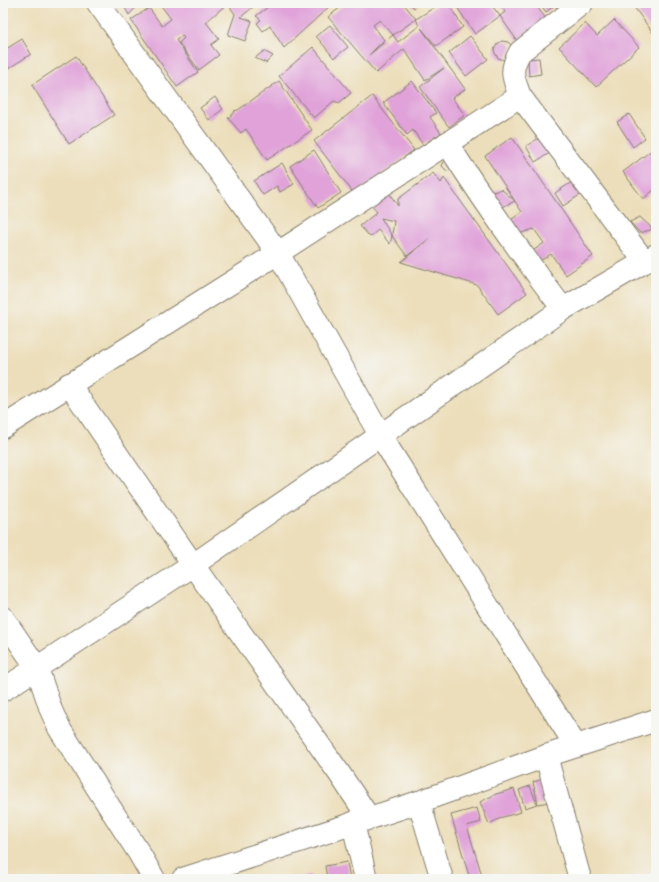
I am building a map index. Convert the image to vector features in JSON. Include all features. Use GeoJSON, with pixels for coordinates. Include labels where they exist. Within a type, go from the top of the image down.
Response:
{"type":"FeatureCollection","features":[{"type":"Feature","properties":{"kind":"street"},"geometry":{"type":"LineString","coordinates":[[98,3],[278,254],[380,434],[576,746]]}},
{"type":"Feature","properties":{"kind":"street"},"geometry":{"type":"LineString","coordinates":[[3,690],[192,565],[563,309],[650,259],[520,96],[513,78],[514,63],[520,52],[582,3]]}},
{"type":"Feature","properties":{"kind":"street"},"geometry":{"type":"LineString","coordinates":[[3,427],[69,384],[278,254],[520,96]]}},
{"type":"Feature","properties":{"kind":"street"},"geometry":{"type":"LineString","coordinates":[[446,143],[476,190],[563,309]]}},
{"type":"Feature","properties":{"kind":"street"},"geometry":{"type":"LineString","coordinates":[[69,384],[192,565],[339,773],[361,821],[366,879]]}},
{"type":"Feature","properties":{"kind":"street"},"geometry":{"type":"LineString","coordinates":[[3,618],[37,668],[51,710],[59,728],[154,879]]}},
{"type":"Feature","properties":{"kind":"street"},"geometry":{"type":"LineString","coordinates":[[196,877],[419,802],[546,756],[656,720]]}},
{"type":"Feature","properties":{"kind":"street"},"geometry":{"type":"LineString","coordinates":[[546,756],[580,879]]}},
{"type":"Feature","properties":{"kind":"street"},"geometry":{"type":"LineString","coordinates":[[419,802],[442,879]]}},
{"type":"Feature","properties":{"kind":"building"},"geometry":{"type":"Polygon","coordinates":[[[122,3],[140,3],[129,15],[122,3]]]}},
{"type":"Feature","properties":{"kind":"building"},"geometry":{"type":"Polygon","coordinates":[[[159,3],[228,3],[206,22],[219,39],[211,45],[219,55],[199,70],[179,43],[184,38],[182,36],[176,40],[198,72],[177,87],[131,20],[149,8],[162,26],[171,19],[159,3]]]}},
{"type":"Feature","properties":{"kind":"building"},"geometry":{"type":"Polygon","coordinates":[[[235,3],[258,3],[241,17],[252,21],[245,41],[228,35],[235,14],[230,7],[235,3]]]}},
{"type":"Feature","properties":{"kind":"building"},"geometry":{"type":"Polygon","coordinates":[[[273,3],[329,3],[331,5],[284,48],[270,26],[263,31],[257,23],[261,20],[256,16],[273,3]]]}},
{"type":"Feature","properties":{"kind":"building"},"geometry":{"type":"Polygon","coordinates":[[[346,3],[403,3],[416,19],[441,3],[454,3],[449,5],[463,27],[436,46],[421,28],[465,89],[452,98],[465,115],[449,127],[420,87],[444,68],[425,80],[404,49],[376,73],[328,17],[346,3]],[[416,19],[393,35],[398,42],[419,26],[416,19]],[[380,20],[373,25],[384,40],[369,55],[393,35],[380,20]]]}},
{"type":"Feature","properties":{"kind":"building"},"geometry":{"type":"Polygon","coordinates":[[[410,3],[420,3],[414,8],[410,3]]]}},
{"type":"Feature","properties":{"kind":"building"},"geometry":{"type":"Polygon","coordinates":[[[454,3],[490,3],[500,16],[475,34],[454,3]]]}},
{"type":"Feature","properties":{"kind":"building"},"geometry":{"type":"Polygon","coordinates":[[[499,3],[534,3],[547,20],[518,42],[500,16],[505,12],[499,3]]]}},
{"type":"Feature","properties":{"kind":"building"},"geometry":{"type":"Polygon","coordinates":[[[539,3],[571,3],[560,12],[555,5],[546,12],[539,3]]]}},
{"type":"Feature","properties":{"kind":"building"},"geometry":{"type":"Polygon","coordinates":[[[631,3],[656,3],[656,37],[631,3]]]}},
{"type":"Feature","properties":{"kind":"building"},"geometry":{"type":"Polygon","coordinates":[[[614,20],[639,47],[596,87],[559,47],[585,23],[597,36],[614,20]]]}},
{"type":"Feature","properties":{"kind":"building"},"geometry":{"type":"Polygon","coordinates":[[[330,25],[348,47],[334,58],[316,36],[330,25]]]}},
{"type":"Feature","properties":{"kind":"building"},"geometry":{"type":"Polygon","coordinates":[[[470,36],[488,59],[466,76],[449,53],[470,36]]]}},
{"type":"Feature","properties":{"kind":"building"},"geometry":{"type":"Polygon","coordinates":[[[22,39],[31,54],[3,72],[3,51],[22,39]]]}},
{"type":"Feature","properties":{"kind":"building"},"geometry":{"type":"Polygon","coordinates":[[[502,41],[508,42],[512,46],[505,60],[498,58],[494,50],[497,44],[502,41]]]}},
{"type":"Feature","properties":{"kind":"building"},"geometry":{"type":"Polygon","coordinates":[[[313,47],[351,93],[339,103],[334,101],[314,118],[279,76],[313,47]]]}},
{"type":"Feature","properties":{"kind":"building"},"geometry":{"type":"Polygon","coordinates":[[[264,51],[273,56],[266,63],[255,58],[264,51]]]}},
{"type":"Feature","properties":{"kind":"building"},"geometry":{"type":"Polygon","coordinates":[[[76,56],[114,115],[69,144],[32,85],[76,56]]]}},
{"type":"Feature","properties":{"kind":"building"},"geometry":{"type":"Polygon","coordinates":[[[539,58],[541,74],[529,76],[528,59],[539,58]]]}},
{"type":"Feature","properties":{"kind":"building"},"geometry":{"type":"Polygon","coordinates":[[[279,81],[312,130],[267,160],[246,129],[241,133],[228,118],[235,112],[234,111],[238,110],[279,81]]]}},
{"type":"Feature","properties":{"kind":"building"},"geometry":{"type":"Polygon","coordinates":[[[412,81],[436,113],[430,117],[441,133],[423,145],[413,130],[407,135],[383,103],[412,81]]]}},
{"type":"Feature","properties":{"kind":"building"},"geometry":{"type":"Polygon","coordinates":[[[372,96],[414,150],[355,195],[314,141],[372,96]]]}},
{"type":"Feature","properties":{"kind":"building"},"geometry":{"type":"Polygon","coordinates":[[[215,97],[223,109],[209,120],[200,108],[215,97]]]}},
{"type":"Feature","properties":{"kind":"building"},"geometry":{"type":"Polygon","coordinates":[[[629,114],[645,138],[633,147],[617,122],[629,114]]]}},
{"type":"Feature","properties":{"kind":"building"},"geometry":{"type":"Polygon","coordinates":[[[544,135],[553,151],[535,162],[526,146],[544,135]]]}},
{"type":"Feature","properties":{"kind":"building"},"geometry":{"type":"Polygon","coordinates":[[[512,137],[593,256],[566,275],[551,254],[537,263],[530,253],[544,243],[534,229],[512,236],[508,222],[522,212],[485,156],[512,137]]]}},
{"type":"Feature","properties":{"kind":"building"},"geometry":{"type":"Polygon","coordinates":[[[656,147],[656,171],[653,174],[656,178],[656,191],[654,190],[643,199],[623,172],[656,147]]]}},
{"type":"Feature","properties":{"kind":"building"},"geometry":{"type":"Polygon","coordinates":[[[314,150],[341,193],[318,208],[290,166],[314,150]]]}},
{"type":"Feature","properties":{"kind":"building"},"geometry":{"type":"Polygon","coordinates":[[[446,157],[454,165],[448,172],[442,166],[446,157]]]}},
{"type":"Feature","properties":{"kind":"building"},"geometry":{"type":"Polygon","coordinates":[[[282,163],[294,184],[280,192],[277,186],[263,195],[254,181],[282,163]]]}},
{"type":"Feature","properties":{"kind":"building"},"geometry":{"type":"Polygon","coordinates":[[[433,173],[441,183],[444,178],[527,293],[498,314],[477,285],[401,262],[429,239],[407,256],[392,236],[390,244],[378,230],[370,237],[360,226],[377,212],[369,203],[387,190],[398,206],[398,199],[433,173]],[[381,218],[392,236],[394,221],[381,218]]]}},
{"type":"Feature","properties":{"kind":"building"},"geometry":{"type":"Polygon","coordinates":[[[575,180],[583,193],[563,206],[555,193],[575,180]]]}},
{"type":"Feature","properties":{"kind":"building"},"geometry":{"type":"Polygon","coordinates":[[[501,189],[515,201],[498,209],[484,196],[501,189]]]}},
{"type":"Feature","properties":{"kind":"building"},"geometry":{"type":"Polygon","coordinates":[[[640,217],[653,229],[640,233],[630,222],[640,217]]]}},
{"type":"Feature","properties":{"kind":"building"},"geometry":{"type":"Polygon","coordinates":[[[543,779],[549,802],[538,804],[533,782],[543,779]]]}},
{"type":"Feature","properties":{"kind":"building"},"geometry":{"type":"Polygon","coordinates":[[[530,786],[537,804],[525,808],[519,790],[530,786]]]}},
{"type":"Feature","properties":{"kind":"building"},"geometry":{"type":"Polygon","coordinates":[[[514,789],[521,812],[503,817],[489,824],[480,802],[496,794],[514,789]]]}},
{"type":"Feature","properties":{"kind":"building"},"geometry":{"type":"Polygon","coordinates":[[[477,808],[481,822],[467,826],[483,879],[470,879],[451,815],[477,808]]]}},
{"type":"Feature","properties":{"kind":"building"},"geometry":{"type":"Polygon","coordinates":[[[347,862],[350,879],[327,879],[325,866],[347,862]]]}},
{"type":"Feature","properties":{"kind":"building"},"geometry":{"type":"Polygon","coordinates":[[[311,875],[312,879],[298,879],[311,875]]]}}]}
